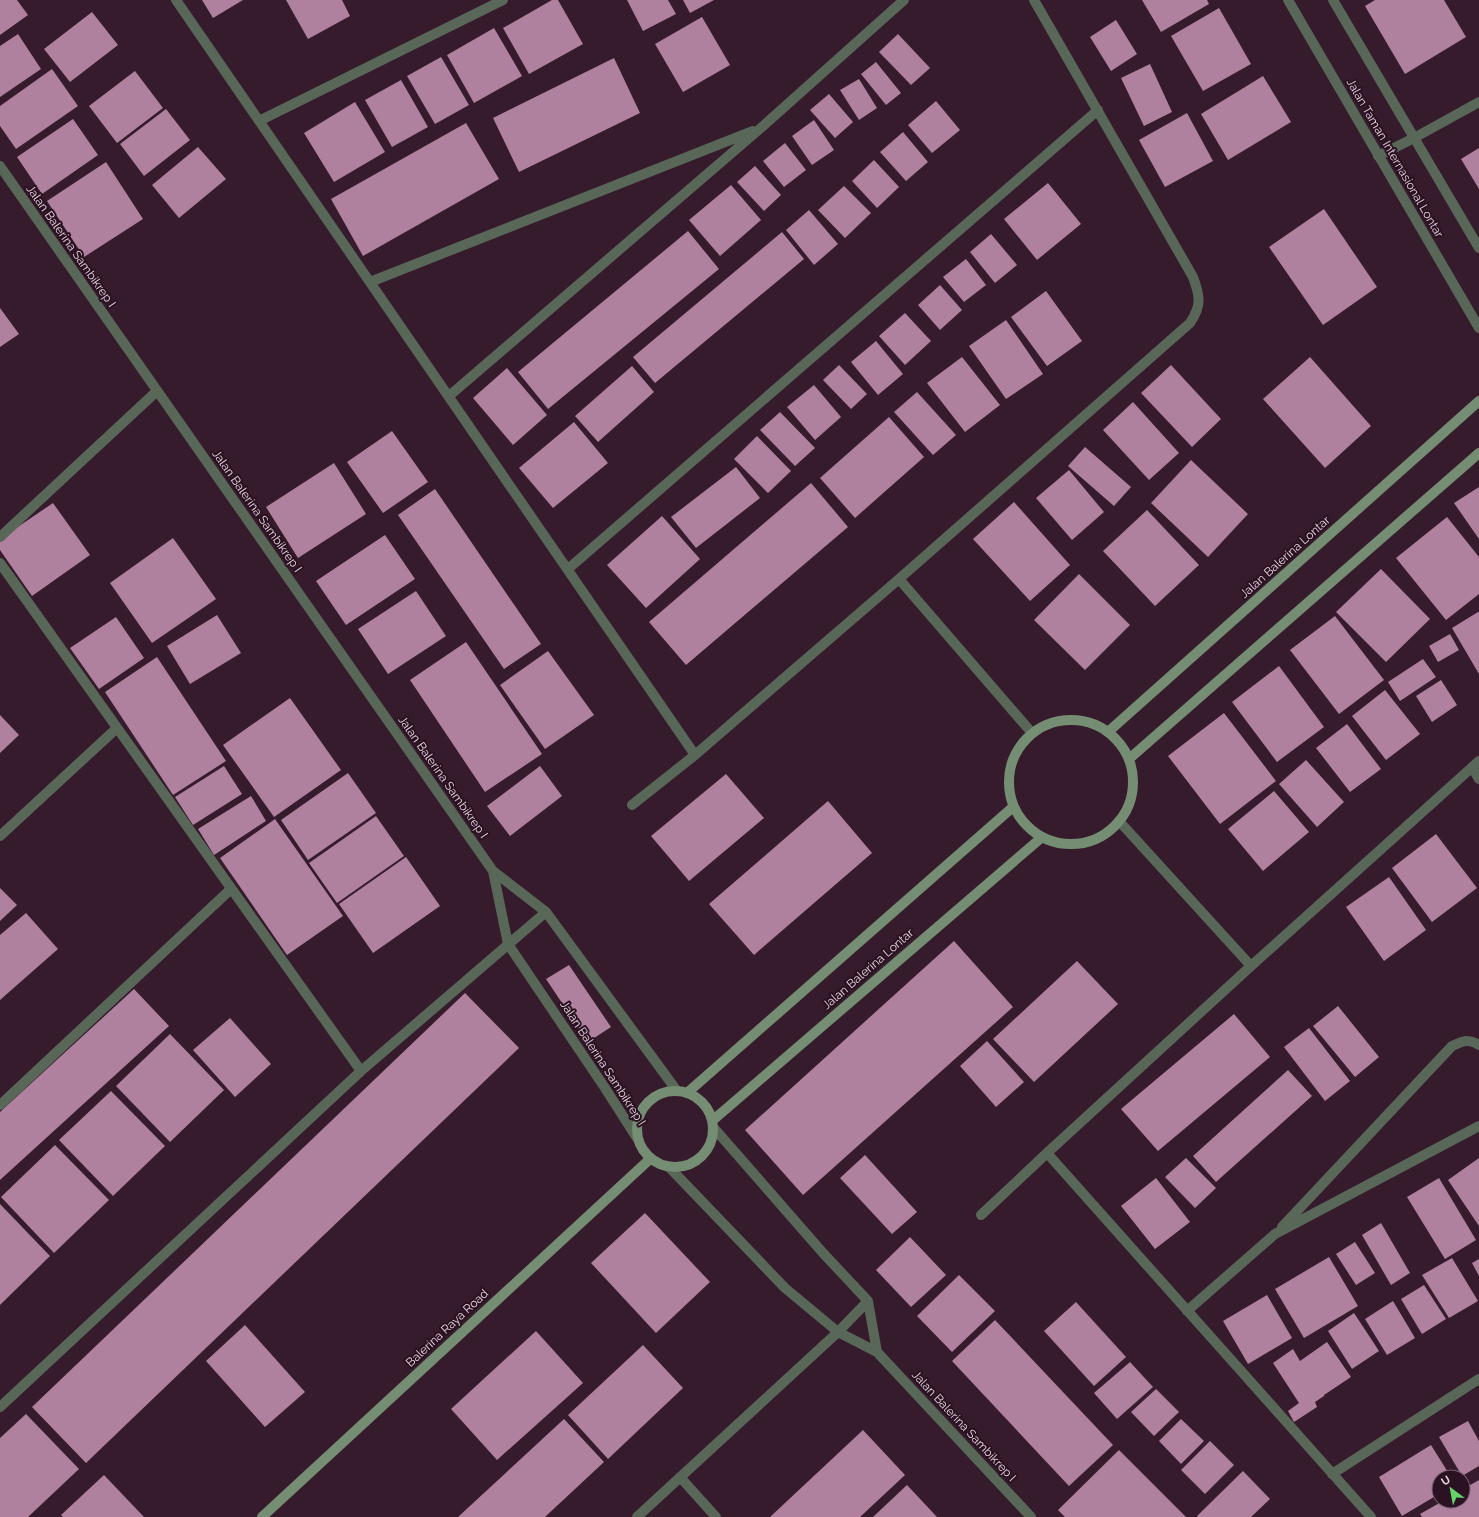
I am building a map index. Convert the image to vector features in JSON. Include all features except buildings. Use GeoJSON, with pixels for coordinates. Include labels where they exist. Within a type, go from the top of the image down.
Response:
{"type":"FeatureCollection","features":[{"type":"Feature","properties":{"kind":"street"},"geometry":{"type":"LineString","coordinates":[[176,0],[695,755]]}},
{"type":"Feature","properties":{"kind":"street"},"geometry":{"type":"LineString","coordinates":[[259,121],[503,0]]}},
{"type":"Feature","properties":{"kind":"street"},"geometry":{"type":"LineString","coordinates":[[449,396],[762,127],[904,0]]}},
{"type":"Feature","properties":{"kind":"street"},"geometry":{"type":"LineString","coordinates":[[632,805],[695,755],[899,580],[1190,323],[1195,316],[1199,305],[1199,293],[1194,277],[1034,0]]}},
{"type":"Feature","properties":{"kind":"street","name":"Jalan Taman Internasional Lontar"},"geometry":{"type":"LineString","coordinates":[[1288,0],[1479,328]]}},
{"type":"Feature","properties":{"kind":"street"},"geometry":{"type":"LineString","coordinates":[[1333,0],[1479,248]]}},
{"type":"Feature","properties":{"kind":"street"},"geometry":{"type":"LineString","coordinates":[[1378,156],[1479,102]]}},
{"type":"Feature","properties":{"kind":"street"},"geometry":{"type":"LineString","coordinates":[[568,569],[1098,110]]}},
{"type":"Feature","properties":{"kind":"street"},"geometry":{"type":"LineString","coordinates":[[370,282],[762,127]]}},
{"type":"Feature","properties":{"kind":"street","name":"Jalan Balerina Sambikrep I"},"geometry":{"type":"LineString","coordinates":[[0,166],[493,871],[546,912],[682,1092]]}},
{"type":"Feature","properties":{"kind":"street"},"geometry":{"type":"LineString","coordinates":[[0,537],[157,391]]}},
{"type":"Feature","properties":{"kind":"street","name":"Jalan Balerina Lontar"},"geometry":{"type":"LineString","coordinates":[[1108,732],[1479,401]]}},
{"type":"Feature","properties":{"kind":"street"},"geometry":{"type":"LineString","coordinates":[[1129,759],[1479,453]]}},
{"type":"Feature","properties":{"kind":"street"},"geometry":{"type":"LineString","coordinates":[[0,563],[361,1071]]}},
{"type":"Feature","properties":{"kind":"street"},"geometry":{"type":"LineString","coordinates":[[899,580],[1032,733]]}},
{"type":"Feature","properties":{"kind":"street"},"geometry":{"type":"LineString","coordinates":[[1083,720],[1108,732],[1120,744],[1129,759],[1133,775],[1132,791],[1128,807],[1119,820],[1103,835],[1084,843],[1062,844],[1041,838],[1024,824],[1013,807],[1008,788],[1010,767],[1018,748],[1032,733],[1056,721],[1083,720]]}},
{"type":"Feature","properties":{"kind":"street"},"geometry":{"type":"LineString","coordinates":[[0,836],[117,728]]}},
{"type":"Feature","properties":{"kind":"street"},"geometry":{"type":"LineString","coordinates":[[1476,764],[1479,779]]}},
{"type":"Feature","properties":{"kind":"street"},"geometry":{"type":"LineString","coordinates":[[981,1215],[1251,966],[1476,764]]}},
{"type":"Feature","properties":{"kind":"street"},"geometry":{"type":"LineString","coordinates":[[682,1092],[1013,807]]}},
{"type":"Feature","properties":{"kind":"street"},"geometry":{"type":"LineString","coordinates":[[1119,820],[1251,966]]}},
{"type":"Feature","properties":{"kind":"street","name":"Jalan Balerina Lontar"},"geometry":{"type":"LineString","coordinates":[[713,1124],[1041,838]]}},
{"type":"Feature","properties":{"kind":"street","name":"Jalan Balerina Sambikrep I"},"geometry":{"type":"LineString","coordinates":[[493,871],[508,944],[637,1138]]}},
{"type":"Feature","properties":{"kind":"street"},"geometry":{"type":"LineString","coordinates":[[0,1105],[231,889]]}},
{"type":"Feature","properties":{"kind":"street"},"geometry":{"type":"LineString","coordinates":[[0,1407],[361,1071],[546,912]]}},
{"type":"Feature","properties":{"kind":"street"},"geometry":{"type":"LineString","coordinates":[[1187,1311],[1275,1234],[1452,1046],[1463,1041],[1473,1041],[1479,1045]]}},
{"type":"Feature","properties":{"kind":"street"},"geometry":{"type":"LineString","coordinates":[[682,1092],[696,1097],[704,1104],[709,1112],[713,1124],[712,1140],[706,1152],[695,1162],[682,1167],[669,1167],[650,1159],[644,1153],[637,1138],[637,1124],[641,1111],[651,1100],[663,1093],[682,1092]]}},
{"type":"Feature","properties":{"kind":"street"},"geometry":{"type":"LineString","coordinates":[[713,1124],[823,1253],[868,1301],[878,1352]]}},
{"type":"Feature","properties":{"kind":"street"},"geometry":{"type":"LineString","coordinates":[[1275,1234],[1479,1126]]}},
{"type":"Feature","properties":{"kind":"street"},"geometry":{"type":"LineString","coordinates":[[1047,1153],[1371,1517]]}},
{"type":"Feature","properties":{"kind":"street","name":"Balerina Raya Road"},"geometry":{"type":"LineString","coordinates":[[262,1517],[650,1159]]}},
{"type":"Feature","properties":{"kind":"street","name":"Jalan Balerina Sambikrep I"},"geometry":{"type":"LineString","coordinates":[[669,1167],[785,1288],[838,1332],[878,1352],[1032,1517]]}},
{"type":"Feature","properties":{"kind":"street"},"geometry":{"type":"LineString","coordinates":[[637,1517],[838,1332],[868,1301]]}},
{"type":"Feature","properties":{"kind":"street"},"geometry":{"type":"LineString","coordinates":[[1332,1474],[1479,1379]]}},
{"type":"Feature","properties":{"kind":"street"},"geometry":{"type":"LineString","coordinates":[[680,1477],[716,1517]]}}]}
